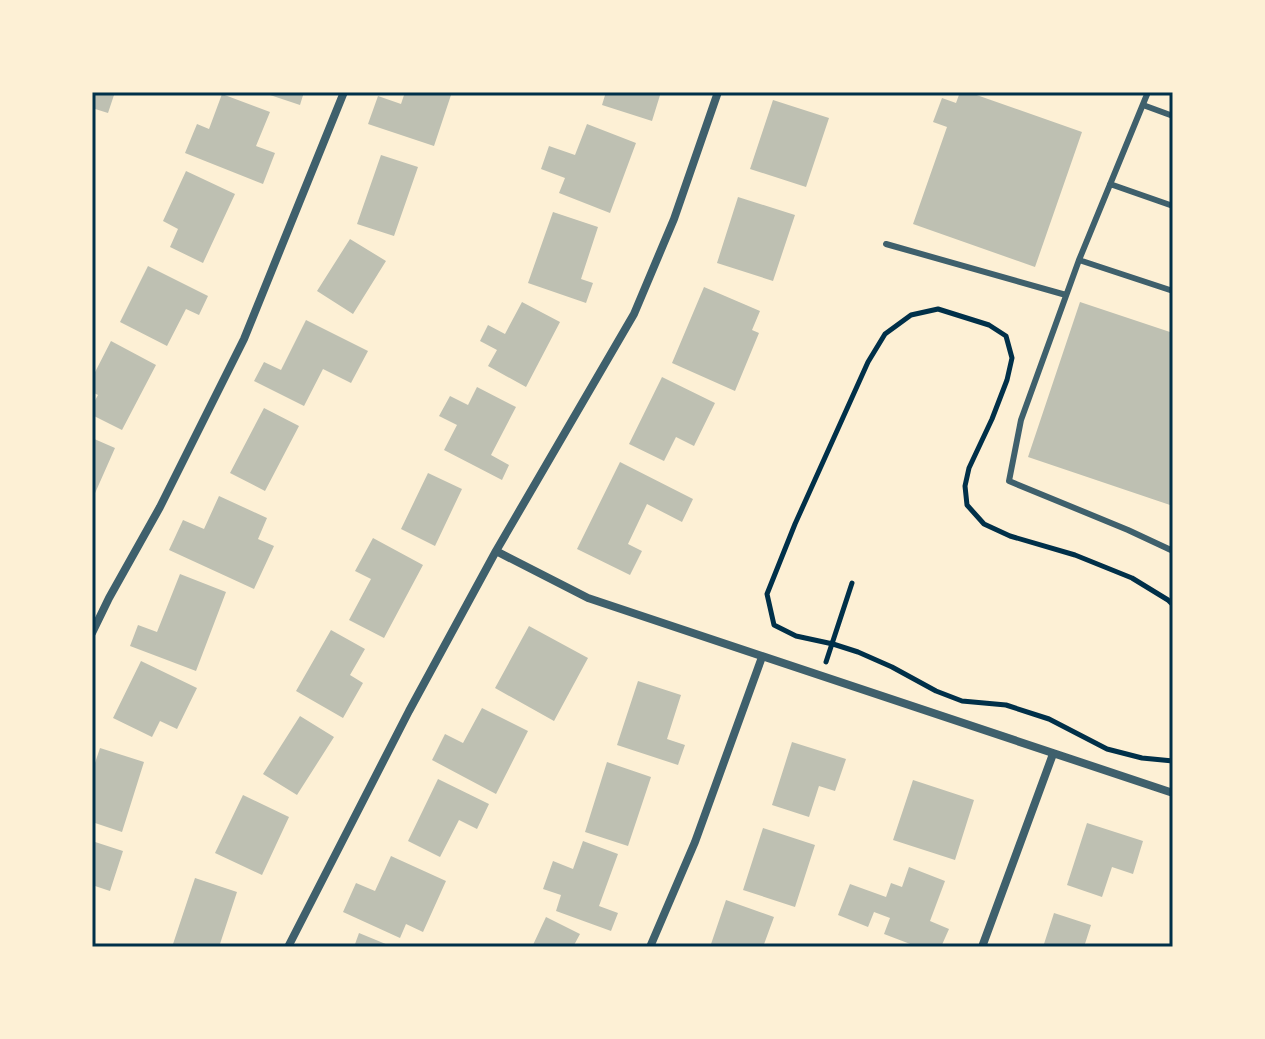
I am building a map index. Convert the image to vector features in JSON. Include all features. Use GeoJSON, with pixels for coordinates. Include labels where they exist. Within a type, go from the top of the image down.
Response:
{"type":"FeatureCollection","features":[{"type":"Feature","properties":{"kind":"street"},"geometry":{"type":"LineString","coordinates":[[92,633],[160,507],[244,339],[344,92]]}},
{"type":"Feature","properties":{"kind":"street"},"geometry":{"type":"LineString","coordinates":[[288,947],[409,711],[496,551],[634,314],[674,219],[718,92]]}},
{"type":"Feature","properties":{"kind":"street"},"geometry":{"type":"LineString","coordinates":[[496,551],[588,598],[1173,793]]}},
{"type":"Feature","properties":{"kind":"street"},"geometry":{"type":"LineString","coordinates":[[650,947],[695,842],[762,657]]}},
{"type":"Feature","properties":{"kind":"street"},"geometry":{"type":"LineString","coordinates":[[982,947],[1053,754]]}},
{"type":"Feature","properties":{"kind":"lane"},"geometry":{"type":"LineString","coordinates":[[1148,92],[1079,260],[1021,420],[1009,481],[1173,551]]}},
{"type":"Feature","properties":{"kind":"lane"},"geometry":{"type":"LineString","coordinates":[[1143,105],[1173,116]]}},
{"type":"Feature","properties":{"kind":"lane"},"geometry":{"type":"LineString","coordinates":[[1110,184],[1173,206]]}},
{"type":"Feature","properties":{"kind":"lane"},"geometry":{"type":"LineString","coordinates":[[886,244],[1066,295]]}},
{"type":"Feature","properties":{"kind":"lane"},"geometry":{"type":"LineString","coordinates":[[1079,260],[1173,291]]}},
{"type":"Feature","properties":{"kind":"path"},"geometry":{"type":"LineString","coordinates":[[1173,605],[1132,578],[984,524],[967,505],[965,486],[969,468],[992,419],[1012,358],[1006,336],[989,325],[938,309],[911,315],[885,334],[868,362],[767,594],[774,625],[796,636],[833,644],[892,667],[962,701],[1006,705],[1049,719],[1107,749],[1142,758],[1173,761]]}},
{"type":"Feature","properties":{"kind":"path"},"geometry":{"type":"LineString","coordinates":[[821,677],[852,583]]}},
{"type":"Feature","properties":{"kind":"building"},"geometry":{"type":"Polygon","coordinates":[[[92,92],[115,92],[108,113],[92,108],[92,92]]]}},
{"type":"Feature","properties":{"kind":"building"},"geometry":{"type":"Polygon","coordinates":[[[261,92],[304,92],[300,105],[261,92]]]}},
{"type":"Feature","properties":{"kind":"building"},"geometry":{"type":"Polygon","coordinates":[[[405,92],[452,92],[434,146],[368,124],[378,96],[401,104],[405,92]]]}},
{"type":"Feature","properties":{"kind":"building"},"geometry":{"type":"Polygon","coordinates":[[[606,92],[661,92],[652,121],[602,105],[606,92]]]}},
{"type":"Feature","properties":{"kind":"building"},"geometry":{"type":"Polygon","coordinates":[[[960,92],[968,92],[1082,132],[1035,267],[913,224],[947,127],[933,122],[942,98],[956,103],[960,92]]]}},
{"type":"Feature","properties":{"kind":"building"},"geometry":{"type":"Polygon","coordinates":[[[222,94],[270,112],[256,146],[275,153],[263,184],[185,153],[197,124],[209,129],[222,94]]]}},
{"type":"Feature","properties":{"kind":"building"},"geometry":{"type":"Polygon","coordinates":[[[773,100],[829,118],[806,187],[750,169],[773,100]]]}},
{"type":"Feature","properties":{"kind":"building"},"geometry":{"type":"Polygon","coordinates":[[[587,124],[636,143],[610,213],[559,193],[565,178],[541,169],[549,146],[575,155],[587,124]]]}},
{"type":"Feature","properties":{"kind":"building"},"geometry":{"type":"Polygon","coordinates":[[[381,155],[418,167],[394,236],[357,224],[381,155]]]}},
{"type":"Feature","properties":{"kind":"building"},"geometry":{"type":"Polygon","coordinates":[[[186,171],[235,194],[203,263],[170,247],[178,229],[163,221],[186,171]]]}},
{"type":"Feature","properties":{"kind":"building"},"geometry":{"type":"Polygon","coordinates":[[[738,197],[795,215],[773,281],[717,263],[738,197]]]}},
{"type":"Feature","properties":{"kind":"building"},"geometry":{"type":"Polygon","coordinates":[[[553,212],[598,227],[581,279],[593,283],[586,303],[528,283],[553,212]]]}},
{"type":"Feature","properties":{"kind":"building"},"geometry":{"type":"Polygon","coordinates":[[[350,239],[386,261],[353,314],[317,291],[350,239]]]}},
{"type":"Feature","properties":{"kind":"building"},"geometry":{"type":"Polygon","coordinates":[[[148,266],[208,296],[199,315],[186,309],[167,346],[120,322],[148,266]]]}},
{"type":"Feature","properties":{"kind":"building"},"geometry":{"type":"Polygon","coordinates":[[[704,287],[760,311],[752,330],[759,333],[735,391],[672,363],[704,287]]]}},
{"type":"Feature","properties":{"kind":"building"},"geometry":{"type":"Polygon","coordinates":[[[522,302],[560,322],[526,387],[488,366],[497,350],[480,341],[488,325],[505,334],[522,302]]]}},
{"type":"Feature","properties":{"kind":"building"},"geometry":{"type":"Polygon","coordinates":[[[1080,302],[1173,333],[1173,506],[1028,457],[1080,302]]]}},
{"type":"Feature","properties":{"kind":"building"},"geometry":{"type":"Polygon","coordinates":[[[306,320],[368,351],[351,383],[323,369],[304,406],[254,381],[264,362],[281,370],[306,320]]]}},
{"type":"Feature","properties":{"kind":"building"},"geometry":{"type":"Polygon","coordinates":[[[111,341],[156,365],[122,430],[92,415],[92,406],[98,395],[92,392],[92,378],[111,341]]]}},
{"type":"Feature","properties":{"kind":"building"},"geometry":{"type":"Polygon","coordinates":[[[662,377],[715,403],[694,446],[676,437],[664,461],[629,444],[662,377]]]}},
{"type":"Feature","properties":{"kind":"building"},"geometry":{"type":"Polygon","coordinates":[[[477,387],[516,407],[491,455],[509,465],[502,480],[444,450],[457,425],[439,416],[450,396],[468,405],[477,387]]]}},
{"type":"Feature","properties":{"kind":"building"},"geometry":{"type":"Polygon","coordinates":[[[264,408],[299,426],[265,491],[230,473],[264,408]]]}},
{"type":"Feature","properties":{"kind":"building"},"geometry":{"type":"Polygon","coordinates":[[[92,438],[115,448],[92,500],[92,438]]]}},
{"type":"Feature","properties":{"kind":"building"},"geometry":{"type":"Polygon","coordinates":[[[620,462],[693,499],[682,522],[647,504],[628,544],[642,551],[630,575],[577,549],[620,462]]]}},
{"type":"Feature","properties":{"kind":"building"},"geometry":{"type":"Polygon","coordinates":[[[428,473],[462,489],[435,546],[401,529],[428,473]]]}},
{"type":"Feature","properties":{"kind":"building"},"geometry":{"type":"Polygon","coordinates":[[[219,496],[267,518],[258,539],[274,546],[254,589],[169,550],[183,520],[204,529],[219,496]]]}},
{"type":"Feature","properties":{"kind":"building"},"geometry":{"type":"Polygon","coordinates":[[[373,538],[423,565],[384,638],[349,620],[371,579],[355,571],[373,538]]]}},
{"type":"Feature","properties":{"kind":"building"},"geometry":{"type":"Polygon","coordinates":[[[180,574],[226,592],[196,671],[130,646],[138,625],[157,632],[180,574]]]}},
{"type":"Feature","properties":{"kind":"building"},"geometry":{"type":"Polygon","coordinates":[[[529,626],[588,658],[554,721],[495,688],[529,626]]]}},
{"type":"Feature","properties":{"kind":"building"},"geometry":{"type":"Polygon","coordinates":[[[331,630],[365,649],[350,675],[363,683],[343,718],[296,691],[331,630]]]}},
{"type":"Feature","properties":{"kind":"building"},"geometry":{"type":"Polygon","coordinates":[[[141,661],[197,688],[177,729],[160,721],[152,737],[113,718],[141,661]]]}},
{"type":"Feature","properties":{"kind":"building"},"geometry":{"type":"Polygon","coordinates":[[[638,681],[681,695],[667,739],[685,745],[678,765],[617,745],[638,681]]]}},
{"type":"Feature","properties":{"kind":"building"},"geometry":{"type":"Polygon","coordinates":[[[482,708],[528,731],[496,794],[432,760],[445,734],[463,743],[482,708]]]}},
{"type":"Feature","properties":{"kind":"building"},"geometry":{"type":"Polygon","coordinates":[[[300,716],[334,737],[297,795],[263,774],[300,716]]]}},
{"type":"Feature","properties":{"kind":"building"},"geometry":{"type":"Polygon","coordinates":[[[792,742],[846,759],[835,791],[819,786],[809,817],[772,805],[792,742]]]}},
{"type":"Feature","properties":{"kind":"building"},"geometry":{"type":"Polygon","coordinates":[[[100,748],[144,762],[122,832],[92,822],[92,772],[100,748]]]}},
{"type":"Feature","properties":{"kind":"building"},"geometry":{"type":"Polygon","coordinates":[[[607,762],[651,777],[628,846],[585,832],[607,762]]]}},
{"type":"Feature","properties":{"kind":"building"},"geometry":{"type":"Polygon","coordinates":[[[438,779],[489,804],[477,829],[459,820],[440,857],[408,841],[438,779]]]}},
{"type":"Feature","properties":{"kind":"building"},"geometry":{"type":"Polygon","coordinates":[[[913,780],[974,800],[955,860],[893,840],[913,780]]]}},
{"type":"Feature","properties":{"kind":"building"},"geometry":{"type":"Polygon","coordinates":[[[243,795],[289,817],[262,875],[215,853],[243,795]]]}},
{"type":"Feature","properties":{"kind":"building"},"geometry":{"type":"Polygon","coordinates":[[[1087,823],[1143,841],[1133,874],[1112,867],[1102,897],[1067,885],[1087,823]]]}},
{"type":"Feature","properties":{"kind":"building"},"geometry":{"type":"Polygon","coordinates":[[[763,828],[815,845],[795,907],[743,890],[763,828]]]}},
{"type":"Feature","properties":{"kind":"building"},"geometry":{"type":"Polygon","coordinates":[[[92,841],[123,851],[110,891],[92,885],[92,841]]]}},
{"type":"Feature","properties":{"kind":"building"},"geometry":{"type":"Polygon","coordinates":[[[583,841],[618,854],[599,906],[618,913],[611,931],[556,911],[561,895],[543,889],[553,861],[573,869],[583,841]]]}},
{"type":"Feature","properties":{"kind":"building"},"geometry":{"type":"Polygon","coordinates":[[[391,856],[446,881],[423,932],[406,924],[400,938],[343,912],[356,883],[375,891],[391,856]]]}},
{"type":"Feature","properties":{"kind":"building"},"geometry":{"type":"Polygon","coordinates":[[[909,867],[945,881],[930,921],[949,929],[941,947],[918,947],[884,934],[890,918],[874,912],[868,927],[838,915],[850,884],[886,897],[891,883],[902,887],[909,867]]]}},
{"type":"Feature","properties":{"kind":"building"},"geometry":{"type":"Polygon","coordinates":[[[195,878],[237,892],[219,947],[172,947],[195,878]]]}},
{"type":"Feature","properties":{"kind":"building"},"geometry":{"type":"Polygon","coordinates":[[[726,900],[774,917],[763,947],[710,947],[726,900]]]}},
{"type":"Feature","properties":{"kind":"building"},"geometry":{"type":"Polygon","coordinates":[[[1054,913],[1091,925],[1084,947],[1043,947],[1054,913]]]}},
{"type":"Feature","properties":{"kind":"building"},"geometry":{"type":"Polygon","coordinates":[[[546,917],[580,934],[573,947],[532,947],[546,917]]]}},
{"type":"Feature","properties":{"kind":"building"},"geometry":{"type":"Polygon","coordinates":[[[359,933],[393,947],[354,947],[359,933]]]}}]}
